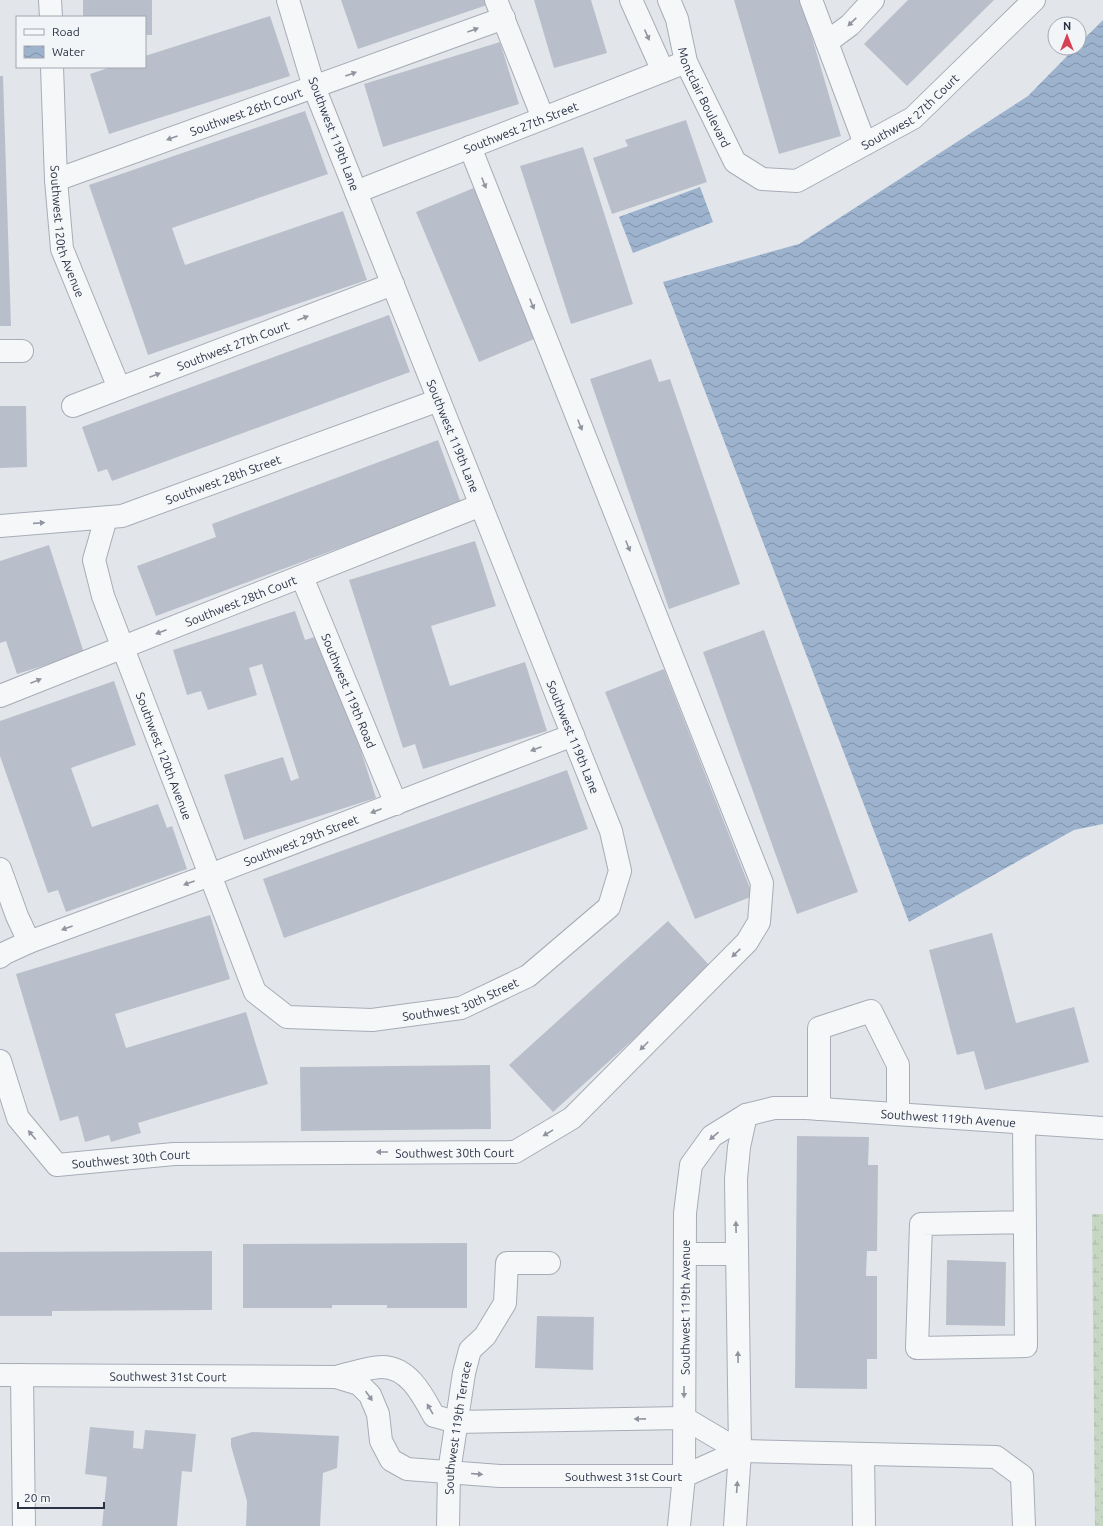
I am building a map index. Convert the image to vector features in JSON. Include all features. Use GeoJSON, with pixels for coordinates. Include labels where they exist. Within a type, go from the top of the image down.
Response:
{"type":"FeatureCollection","features":[{"type":"Feature","properties":{"kind":"street"},"geometry":{"type":"LineString","coordinates":[[50,0],[51,16]]}},
{"type":"Feature","properties":{"kind":"street","name":"Southwest 119th Lane"},"geometry":{"type":"LineString","coordinates":[[288,0],[314,87],[611,831],[620,870]]}},
{"type":"Feature","properties":{"kind":"street"},"geometry":{"type":"LineString","coordinates":[[631,0],[663,71]]}},
{"type":"Feature","properties":{"kind":"street","name":"Montclair Boulevard"},"geometry":{"type":"LineString","coordinates":[[669,0],[677,19],[686,62],[735,162],[762,179]]}},
{"type":"Feature","properties":{"kind":"street"},"geometry":{"type":"LineString","coordinates":[[810,0],[865,144]]}},
{"type":"Feature","properties":{"kind":"street"},"geometry":{"type":"LineString","coordinates":[[827,42],[850,25],[873,0]]}},
{"type":"Feature","properties":{"kind":"street","name":"Southwest 27th Court"},"geometry":{"type":"LineString","coordinates":[[762,179],[797,181],[913,118],[1034,0]]}},
{"type":"Feature","properties":{"kind":"street"},"geometry":{"type":"LineString","coordinates":[[500,9],[543,118]]}},
{"type":"Feature","properties":{"kind":"street","name":"Southwest 26th Court"},"geometry":{"type":"LineString","coordinates":[[56,180],[314,87],[500,9]]}},
{"type":"Feature","properties":{"kind":"street","name":"Southwest 27th Street"},"geometry":{"type":"LineString","coordinates":[[356,192],[686,62]]}},
{"type":"Feature","properties":{"kind":"street","name":"Southwest 120th Avenue"},"geometry":{"type":"LineString","coordinates":[[52,68],[56,180],[62,249],[119,388]]}},
{"type":"Feature","properties":{"kind":"street","name":"Southwest 30th Court"},"geometry":{"type":"LineString","coordinates":[[0,1061],[18,1118],[57,1164],[174,1154],[515,1152],[572,1118],[747,942],[758,922],[762,883],[470,147]]}},
{"type":"Feature","properties":{"kind":"street","name":"Southwest 27th Court"},"geometry":{"type":"LineString","coordinates":[[72,406],[393,284]]}},
{"type":"Feature","properties":{"kind":"street"},"geometry":{"type":"LineString","coordinates":[[0,352],[22,351]]}},
{"type":"Feature","properties":{"kind":"street","name":"Southwest 28th Street"},"geometry":{"type":"LineString","coordinates":[[0,526],[122,516],[439,400]]}},
{"type":"Feature","properties":{"kind":"street","name":"Southwest 28th Court"},"geometry":{"type":"LineString","coordinates":[[0,696],[481,505]]}},
{"type":"Feature","properties":{"kind":"street","name":"Southwest 120th Avenue"},"geometry":{"type":"LineString","coordinates":[[106,518],[94,560],[103,596],[254,992]]}},
{"type":"Feature","properties":{"kind":"street","name":"Southwest 119th Road"},"geometry":{"type":"LineString","coordinates":[[302,577],[396,804]]}},
{"type":"Feature","properties":{"kind":"street","name":"Southwest 29th Street"},"geometry":{"type":"LineString","coordinates":[[0,957],[5,953],[29,942],[210,875],[573,735]]}},
{"type":"Feature","properties":{"kind":"street"},"geometry":{"type":"LineString","coordinates":[[0,869],[17,916],[29,942]]}},
{"type":"Feature","properties":{"kind":"street","name":"Southwest 30th Street"},"geometry":{"type":"LineString","coordinates":[[254,992],[287,1017],[372,1020],[461,1008],[528,976],[609,907],[620,870]]}},
{"type":"Feature","properties":{"kind":"street"},"geometry":{"type":"LineString","coordinates":[[819,1109],[819,1028],[871,1011],[898,1065],[898,1114]]}},
{"type":"Feature","properties":{"kind":"street","name":"Southwest 119th Avenue"},"geometry":{"type":"LineString","coordinates":[[679,1526],[684,1476],[685,1213],[691,1164],[712,1136],[746,1115],[774,1108],[819,1109],[1103,1128]]}},
{"type":"Feature","properties":{"kind":"street"},"geometry":{"type":"LineString","coordinates":[[735,1526],[740,1451],[736,1179],[739,1147],[746,1115]]}},
{"type":"Feature","properties":{"kind":"street"},"geometry":{"type":"LineString","coordinates":[[1024,1123],[1025,1222],[1026,1346],[916,1348],[921,1224],[1025,1222]]}},
{"type":"Feature","properties":{"kind":"street"},"geometry":{"type":"LineString","coordinates":[[685,1254],[737,1254]]}},
{"type":"Feature","properties":{"kind":"street","name":"Southwest 119th Terrace"},"geometry":{"type":"LineString","coordinates":[[448,1526],[449,1472],[464,1373],[470,1350],[485,1336],[505,1303],[507,1263],[549,1263]]}},
{"type":"Feature","properties":{"kind":"street","name":"Southwest 31st Court"},"geometry":{"type":"LineString","coordinates":[[0,1375],[336,1377],[382,1367],[399,1371],[418,1389],[434,1416],[456,1422],[684,1418]]}},
{"type":"Feature","properties":{"kind":"street"},"geometry":{"type":"LineString","coordinates":[[22,1375],[24,1526]]}},
{"type":"Feature","properties":{"kind":"street","name":"Southwest 31st Court"},"geometry":{"type":"LineString","coordinates":[[336,1377],[359,1384],[370,1395],[378,1414],[381,1441],[391,1460],[407,1469],[500,1476],[684,1476],[740,1451]]}},
{"type":"Feature","properties":{"kind":"street"},"geometry":{"type":"LineString","coordinates":[[684,1418],[740,1451],[996,1457],[1022,1476],[1024,1526]]}},
{"type":"Feature","properties":{"kind":"street"},"geometry":{"type":"LineString","coordinates":[[863,1454],[864,1526]]}},
{"type":"Feature","properties":{"kind":"green space"},"geometry":{"type":"Polygon","coordinates":[[[1092,1214],[1103,1214],[1103,1526],[1095,1526],[1092,1214]]]}},
{"type":"Feature","properties":{"kind":"water"},"geometry":{"type":"Polygon","coordinates":[[[1103,20],[1103,824],[1074,830],[909,922],[663,282],[799,244],[1028,96],[1067,56],[1087,56],[1087,36],[1103,20]]]}},
{"type":"Feature","properties":{"kind":"water"},"geometry":{"type":"Polygon","coordinates":[[[700,187],[713,222],[633,253],[619,217],[700,187]]]}},
{"type":"Feature","properties":{"kind":"building"},"geometry":{"type":"Polygon","coordinates":[[[83,0],[152,0],[152,35],[146,35],[146,16],[83,16],[83,0]]]}},
{"type":"Feature","properties":{"kind":"building"},"geometry":{"type":"Polygon","coordinates":[[[341,0],[486,0],[487,5],[358,49],[341,0]]]}},
{"type":"Feature","properties":{"kind":"building"},"geometry":{"type":"Polygon","coordinates":[[[534,0],[591,0],[607,53],[554,68],[534,0]]]}},
{"type":"Feature","properties":{"kind":"building"},"geometry":{"type":"Polygon","coordinates":[[[734,0],[801,0],[841,136],[779,154],[734,0]]]}},
{"type":"Feature","properties":{"kind":"building"},"geometry":{"type":"Polygon","coordinates":[[[908,0],[994,0],[907,86],[864,44],[908,0]]]}},
{"type":"Feature","properties":{"kind":"building"},"geometry":{"type":"Polygon","coordinates":[[[270,16],[290,76],[109,134],[90,74],[108,68],[146,68],[146,56],[270,16]]]}},
{"type":"Feature","properties":{"kind":"building"},"geometry":{"type":"Polygon","coordinates":[[[500,42],[519,104],[383,147],[364,84],[500,42]]]}},
{"type":"Feature","properties":{"kind":"building"},"geometry":{"type":"Polygon","coordinates":[[[0,76],[3,76],[11,326],[0,326],[0,76]]]}},
{"type":"Feature","properties":{"kind":"building"},"geometry":{"type":"Polygon","coordinates":[[[305,111],[328,174],[172,228],[185,265],[343,211],[367,280],[148,355],[89,185],[305,111]]]}},
{"type":"Feature","properties":{"kind":"building"},"geometry":{"type":"Polygon","coordinates":[[[686,120],[707,182],[612,214],[593,158],[628,146],[625,140],[686,120]]]}},
{"type":"Feature","properties":{"kind":"building"},"geometry":{"type":"Polygon","coordinates":[[[583,147],[633,304],[571,324],[520,166],[583,147]]]}},
{"type":"Feature","properties":{"kind":"building"},"geometry":{"type":"Polygon","coordinates":[[[476,187],[539,337],[479,362],[416,212],[476,187]]]}},
{"type":"Feature","properties":{"kind":"building"},"geometry":{"type":"Polygon","coordinates":[[[389,315],[410,372],[112,481],[107,469],[98,472],[82,427],[389,315]]]}},
{"type":"Feature","properties":{"kind":"building"},"geometry":{"type":"Polygon","coordinates":[[[651,359],[659,382],[670,379],[740,584],[669,609],[590,379],[651,359]]]}},
{"type":"Feature","properties":{"kind":"building"},"geometry":{"type":"Polygon","coordinates":[[[0,406],[26,406],[27,467],[0,468],[0,406]]]}},
{"type":"Feature","properties":{"kind":"building"},"geometry":{"type":"Polygon","coordinates":[[[438,440],[461,503],[156,616],[137,566],[216,537],[212,524],[438,440]]]}},
{"type":"Feature","properties":{"kind":"building"},"geometry":{"type":"Polygon","coordinates":[[[475,541],[496,606],[431,626],[450,686],[525,662],[547,731],[423,769],[415,744],[403,748],[349,580],[475,541]]]}},
{"type":"Feature","properties":{"kind":"building"},"geometry":{"type":"Polygon","coordinates":[[[49,545],[84,653],[17,674],[6,641],[0,643],[0,561],[49,545]]]}},
{"type":"Feature","properties":{"kind":"building"},"geometry":{"type":"Polygon","coordinates":[[[295,611],[305,640],[324,634],[376,798],[244,840],[224,775],[283,757],[291,781],[299,778],[262,664],[249,668],[257,695],[208,710],[201,691],[187,695],[173,650],[295,611]]]}},
{"type":"Feature","properties":{"kind":"building"},"geometry":{"type":"Polygon","coordinates":[[[764,630],[858,892],[797,914],[703,652],[764,630]]]}},
{"type":"Feature","properties":{"kind":"building"},"geometry":{"type":"Polygon","coordinates":[[[664,669],[753,896],[695,919],[605,692],[664,669]]]}},
{"type":"Feature","properties":{"kind":"building"},"geometry":{"type":"Polygon","coordinates":[[[114,681],[136,745],[71,768],[92,827],[158,804],[167,828],[172,826],[187,869],[66,912],[58,890],[48,893],[0,756],[0,721],[114,681]]]}},
{"type":"Feature","properties":{"kind":"building"},"geometry":{"type":"Polygon","coordinates":[[[567,770],[588,829],[284,938],[263,879],[567,770]]]}},
{"type":"Feature","properties":{"kind":"building"},"geometry":{"type":"Polygon","coordinates":[[[210,915],[230,979],[115,1014],[126,1048],[246,1012],[268,1084],[138,1123],[141,1133],[111,1142],[109,1135],[85,1142],[78,1116],[60,1121],[16,974],[210,915]]]}},
{"type":"Feature","properties":{"kind":"building"},"geometry":{"type":"Polygon","coordinates":[[[668,921],[712,968],[553,1112],[509,1065],[668,921]]]}},
{"type":"Feature","properties":{"kind":"building"},"geometry":{"type":"Polygon","coordinates":[[[992,933],[1016,1023],[1074,1007],[1089,1062],[985,1090],[974,1051],[957,1055],[929,950],[992,933]]]}},
{"type":"Feature","properties":{"kind":"building"},"geometry":{"type":"Polygon","coordinates":[[[490,1065],[491,1129],[301,1131],[300,1067],[490,1065]]]}},
{"type":"Feature","properties":{"kind":"building"},"geometry":{"type":"Polygon","coordinates":[[[797,1136],[869,1137],[868,1165],[878,1165],[877,1251],[867,1251],[866,1276],[877,1276],[877,1359],[867,1359],[867,1389],[795,1388],[797,1136]]]}},
{"type":"Feature","properties":{"kind":"building"},"geometry":{"type":"Polygon","coordinates":[[[467,1243],[467,1308],[387,1308],[387,1305],[332,1305],[332,1308],[243,1308],[243,1244],[467,1243]]]}},
{"type":"Feature","properties":{"kind":"building"},"geometry":{"type":"Polygon","coordinates":[[[212,1251],[212,1310],[52,1311],[52,1316],[0,1316],[0,1252],[212,1251]]]}},
{"type":"Feature","properties":{"kind":"building"},"geometry":{"type":"Polygon","coordinates":[[[947,1260],[1006,1262],[1005,1326],[946,1325],[947,1260]]]}},
{"type":"Feature","properties":{"kind":"building"},"geometry":{"type":"Polygon","coordinates":[[[537,1316],[594,1317],[593,1370],[535,1368],[537,1316]]]}},
{"type":"Feature","properties":{"kind":"building"},"geometry":{"type":"Polygon","coordinates":[[[90,1427],[134,1431],[133,1448],[143,1449],[145,1430],[196,1434],[192,1472],[182,1471],[177,1526],[102,1526],[107,1477],[85,1474],[90,1427]]]}},
{"type":"Feature","properties":{"kind":"building"},"geometry":{"type":"Polygon","coordinates":[[[252,1432],[339,1436],[337,1468],[323,1473],[320,1526],[246,1526],[247,1501],[231,1446],[231,1438],[252,1432]]]}}]}
